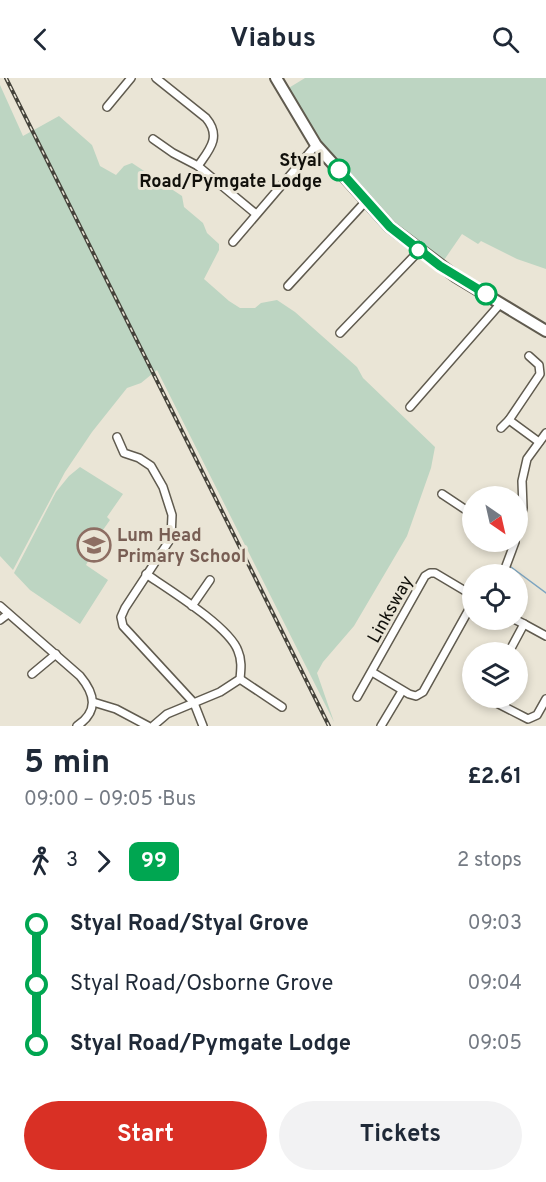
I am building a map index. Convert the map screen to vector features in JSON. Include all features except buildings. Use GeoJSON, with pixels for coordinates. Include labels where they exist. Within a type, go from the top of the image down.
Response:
{"type":"FeatureCollection","features":[{"type":"Feature","properties":{"kind":"main road"},"geometry":{"type":"LineString","coordinates":[[276,78],[316,145],[390,227],[455,276],[534,326],[546,331]]}},
{"type":"Feature","properties":{"kind":"street"},"geometry":{"type":"LineString","coordinates":[[107,107],[131,78]]}},
{"type":"Feature","properties":{"kind":"street"},"geometry":{"type":"LineString","coordinates":[[156,78],[206,118],[212,126],[213,145],[198,166]]}},
{"type":"Feature","properties":{"kind":"street"},"geometry":{"type":"LineString","coordinates":[[153,139],[198,166],[256,214]]}},
{"type":"Feature","properties":{"kind":"street"},"geometry":{"type":"LineString","coordinates":[[233,242],[316,145]]}},
{"type":"Feature","properties":{"kind":"street"},"geometry":{"type":"LineString","coordinates":[[288,286],[366,201]]}},
{"type":"Feature","properties":{"kind":"street"},"geometry":{"type":"LineString","coordinates":[[340,333],[419,251]]}},
{"type":"Feature","properties":{"kind":"street"},"geometry":{"type":"LineString","coordinates":[[410,407],[501,303]]}},
{"type":"Feature","properties":{"kind":"street"},"geometry":{"type":"LineString","coordinates":[[501,428],[509,420],[540,374],[542,365],[529,356]]}},
{"type":"Feature","properties":{"kind":"street"},"geometry":{"type":"LineString","coordinates":[[509,420],[539,442]]}},
{"type":"Feature","properties":{"kind":"street"},"geometry":{"type":"LineString","coordinates":[[522,486],[527,459],[546,433]]}},
{"type":"Feature","properties":{"kind":"street"},"geometry":{"type":"LineString","coordinates":[[117,437],[124,453],[152,466],[163,487],[172,515],[171,538],[125,608],[121,617],[123,626],[194,704],[203,726]]}},
{"type":"Feature","properties":{"kind":"street"},"geometry":{"type":"LineString","coordinates":[[442,494],[462,507]]}},
{"type":"Feature","properties":{"kind":"street","name":"Linksway"},"geometry":{"type":"LineString","coordinates":[[357,697],[425,576],[435,573],[462,589]]}},
{"type":"Feature","properties":{"kind":"street"},"geometry":{"type":"LineString","coordinates":[[146,574],[226,633],[238,649],[241,663],[240,679]]}},
{"type":"Feature","properties":{"kind":"street"},"geometry":{"type":"LineString","coordinates":[[192,606],[210,580]]}},
{"type":"Feature","properties":{"kind":"street"},"geometry":{"type":"LineString","coordinates":[[0,606],[56,654],[90,688],[93,702],[84,721],[77,726]]}},
{"type":"Feature","properties":{"kind":"street"},"geometry":{"type":"LineString","coordinates":[[0,620],[8,614]]}},
{"type":"Feature","properties":{"kind":"street"},"geometry":{"type":"LineString","coordinates":[[372,672],[402,691],[416,696],[423,693],[462,622]]}},
{"type":"Feature","properties":{"kind":"street"},"geometry":{"type":"LineString","coordinates":[[528,626],[546,636]]}},
{"type":"Feature","properties":{"kind":"street"},"geometry":{"type":"LineString","coordinates":[[32,674],[56,654]]}},
{"type":"Feature","properties":{"kind":"street"},"geometry":{"type":"LineString","coordinates":[[153,726],[167,714],[220,692],[240,679]]}},
{"type":"Feature","properties":{"kind":"street"},"geometry":{"type":"LineString","coordinates":[[240,679],[282,707]]}},
{"type":"Feature","properties":{"kind":"street"},"geometry":{"type":"LineString","coordinates":[[381,726],[402,691]]}},
{"type":"Feature","properties":{"kind":"street"},"geometry":{"type":"LineString","coordinates":[[504,708],[528,719],[537,715],[546,699]]}},
{"type":"Feature","properties":{"kind":"street"},"geometry":{"type":"LineString","coordinates":[[93,702],[116,709],[148,726]]}},
{"type":"Feature","properties":{"kind":"green space"},"geometry":{"type":"Polygon","coordinates":[[[305,78],[546,78],[546,269],[517,259],[481,241],[478,244],[462,234],[442,263],[395,228],[318,142],[287,89],[305,78]]]}},
{"type":"Feature","properties":{"kind":"green space"},"geometry":{"type":"Polygon","coordinates":[[[0,85],[23,136],[59,116],[92,145],[100,166],[116,175],[124,166],[132,163],[182,196],[184,207],[203,223],[207,233],[219,244],[219,250],[204,279],[240,308],[255,308],[261,303],[277,300],[295,312],[357,367],[363,378],[435,447],[431,468],[407,536],[354,626],[323,662],[317,673],[334,722],[157,370],[141,383],[127,388],[92,432],[65,472],[13,570],[0,556],[0,85]]]}},
{"type":"Feature","properties":{"kind":"green space","name":"Lum Head Primary School"},"geometry":{"type":"Polygon","coordinates":[[[80,467],[123,494],[107,517],[110,520],[98,537],[92,533],[79,552],[89,559],[86,565],[108,580],[80,624],[30,590],[14,573],[56,492],[80,467]]]}},
{"type":"Feature","properties":{"kind":"waterway"},"geometry":{"type":"LineString","coordinates":[[528,580],[546,593]]}},
{"type":"Feature","properties":{"kind":"railway"},"geometry":{"type":"LineString","coordinates":[[6,78],[329,726]]}},
{"type":"Feature","properties":{"kind":"bus line","name":"99"},"geometry":{"type":"LineString","coordinates":[[339,170],[390,227],[440,266],[486,294]]}},
{"type":"Feature","properties":{"kind":"place","name":"Styal Road/Pymgate Lodge"},"geometry":{"type":"Point","coordinates":[339,170]}},
{"type":"Feature","properties":{"kind":"place","name":"Lum Head Primary School"},"geometry":{"type":"Point","coordinates":[94,545]}}]}
